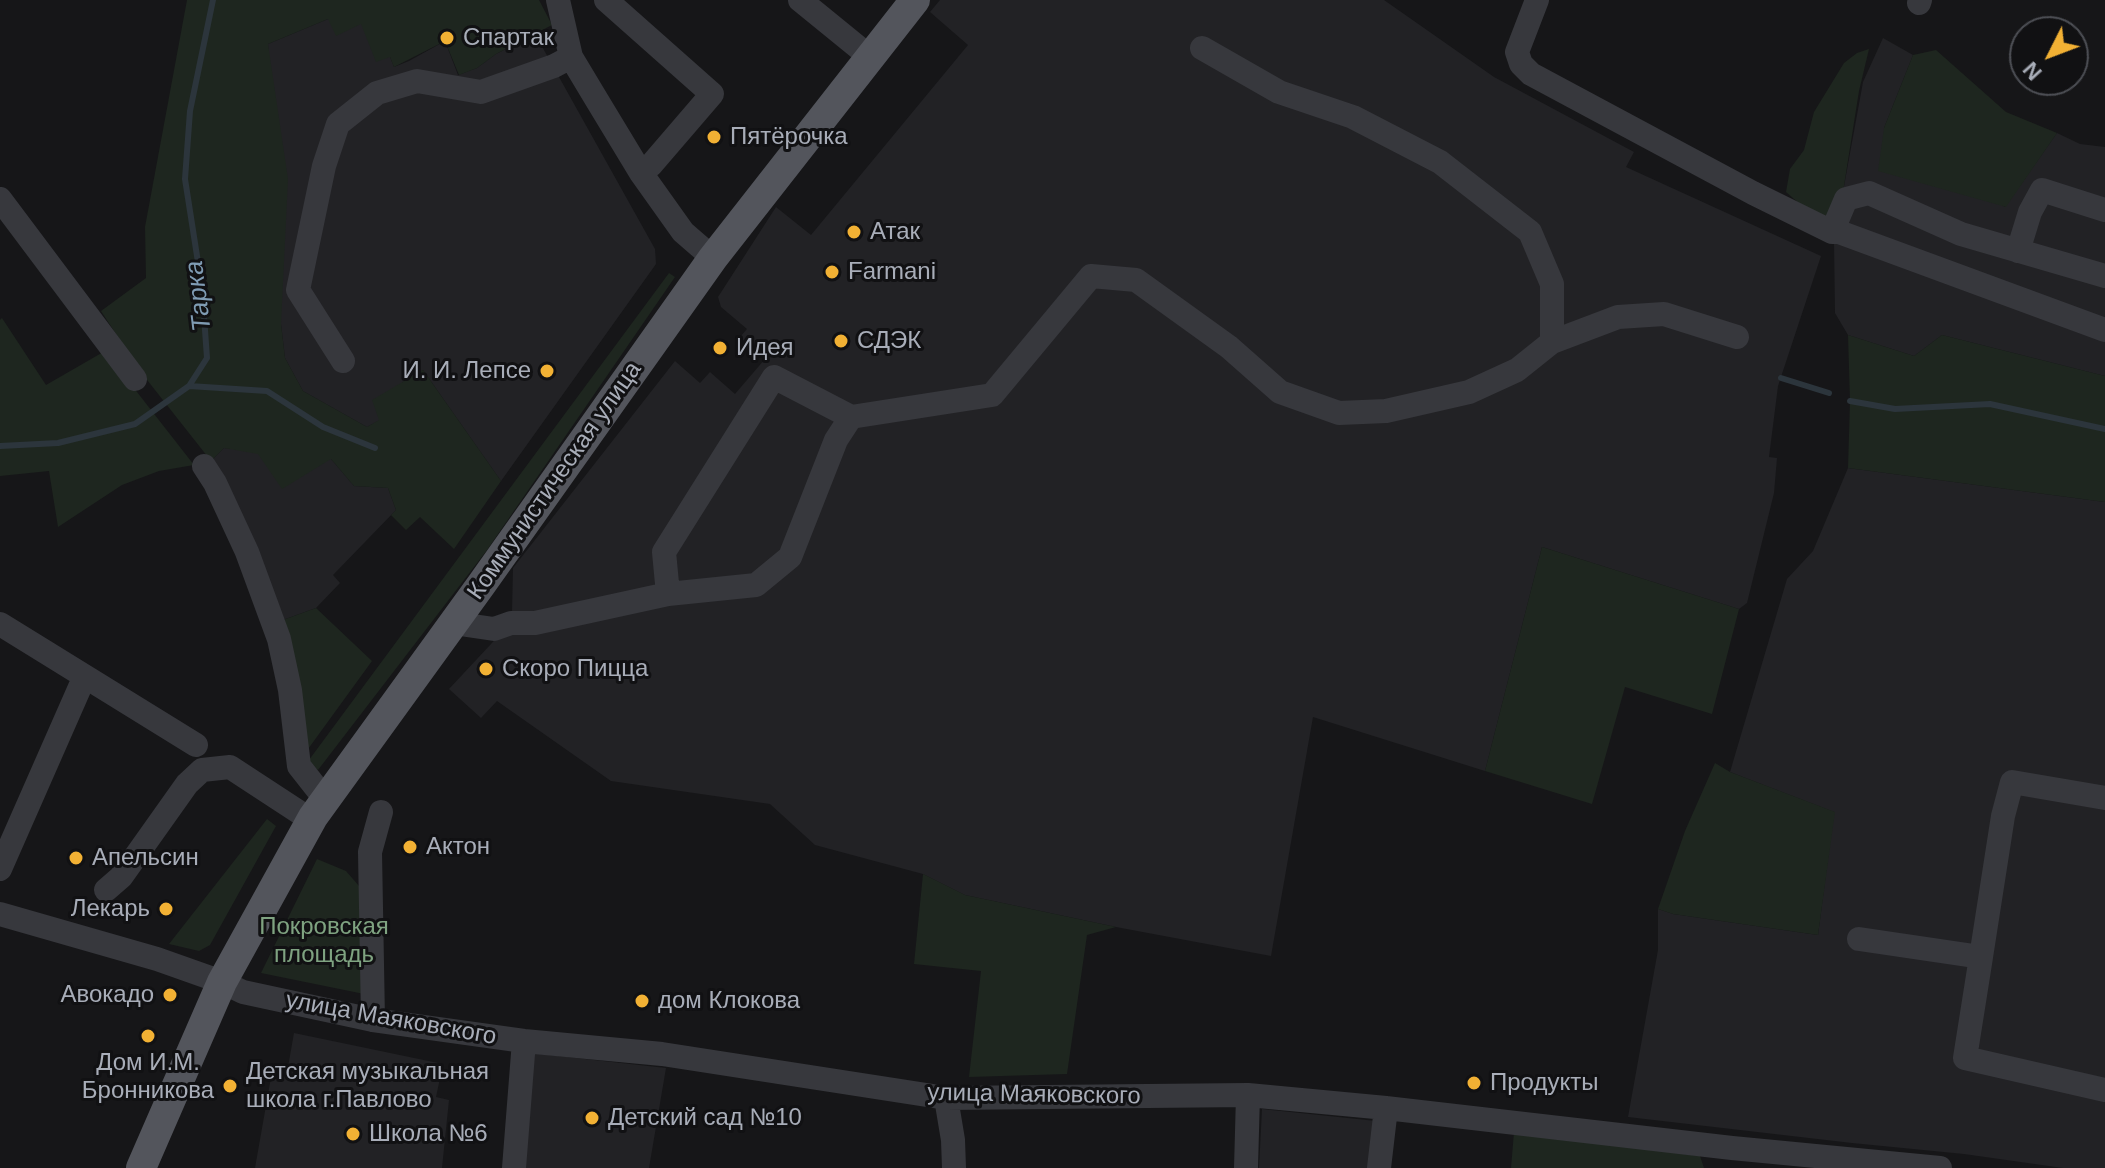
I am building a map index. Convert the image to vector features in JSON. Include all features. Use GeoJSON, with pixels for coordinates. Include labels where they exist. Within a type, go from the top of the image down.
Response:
{"type":"FeatureCollection","features":[{"type":"Feature","properties":{"kind":"main road","name":"Коммунистическая улица"},"geometry":{"type":"LineString","coordinates":[[141,1168],[173,1088],[222,982],[318,810],[713,258],[915,0]]}},
{"type":"Feature","properties":{"kind":"street"},"geometry":{"type":"LineString","coordinates":[[558,0],[571,57],[641,173],[683,232],[713,258]]}},
{"type":"Feature","properties":{"kind":"street"},"geometry":{"type":"LineString","coordinates":[[606,0],[712,94],[641,173]]}},
{"type":"Feature","properties":{"kind":"street"},"geometry":{"type":"LineString","coordinates":[[800,0],[870,57]]}},
{"type":"Feature","properties":{"kind":"street"},"geometry":{"type":"LineString","coordinates":[[1537,0],[1517,52],[1521,64],[1531,74],[1832,232],[2105,330]]}},
{"type":"Feature","properties":{"kind":"street"},"geometry":{"type":"LineString","coordinates":[[1202,48],[1279,92],[1353,117],[1440,162],[1530,232],[1552,284],[1552,342]]}},
{"type":"Feature","properties":{"kind":"street"},"geometry":{"type":"LineString","coordinates":[[343,361],[298,290],[324,166],[338,124],[377,93],[417,81],[481,92],[571,57]]}},
{"type":"Feature","properties":{"kind":"street"},"geometry":{"type":"LineString","coordinates":[[2018,251],[2030,212],[2042,190],[2105,210]]}},
{"type":"Feature","properties":{"kind":"street"},"geometry":{"type":"LineString","coordinates":[[1832,232],[1846,199],[1869,193],[1961,234],[2105,276]]}},
{"type":"Feature","properties":{"kind":"street"},"geometry":{"type":"LineString","coordinates":[[0,199],[135,379]]}},
{"type":"Feature","properties":{"kind":"street"},"geometry":{"type":"LineString","coordinates":[[668,594],[664,552],[774,377],[851,417],[992,395],[1091,276],[1136,280],[1229,347],[1280,392],[1339,413],[1386,411],[1469,392],[1517,370],[1552,342],[1618,317],[1664,314],[1737,337]]}},
{"type":"Feature","properties":{"kind":"street"},"geometry":{"type":"LineString","coordinates":[[453,623],[494,629],[511,623],[535,623],[668,594],[756,585],[790,557],[836,440],[851,417]]}},
{"type":"Feature","properties":{"kind":"street"},"geometry":{"type":"LineString","coordinates":[[204,466],[247,552],[279,639],[290,690],[299,766],[318,810]]}},
{"type":"Feature","properties":{"kind":"street"},"geometry":{"type":"LineString","coordinates":[[0,624],[196,745]]}},
{"type":"Feature","properties":{"kind":"street"},"geometry":{"type":"LineString","coordinates":[[0,869],[84,678]]}},
{"type":"Feature","properties":{"kind":"street"},"geometry":{"type":"LineString","coordinates":[[106,890],[121,877],[187,784],[202,770],[230,767],[318,810]]}},
{"type":"Feature","properties":{"kind":"street"},"geometry":{"type":"LineString","coordinates":[[2105,798],[2012,782],[2003,816],[1965,1058],[2105,1090]]}},
{"type":"Feature","properties":{"kind":"street"},"geometry":{"type":"LineString","coordinates":[[373,1020],[370,852],[381,812]]}},
{"type":"Feature","properties":{"kind":"street","name":"улица Маяковского"},"geometry":{"type":"LineString","coordinates":[[0,914],[157,959],[243,992],[373,1020],[524,1041],[662,1054],[946,1098],[1248,1095],[1940,1168]]}},
{"type":"Feature","properties":{"kind":"street"},"geometry":{"type":"LineString","coordinates":[[1859,939],[1981,957]]}},
{"type":"Feature","properties":{"kind":"street"},"geometry":{"type":"LineString","coordinates":[[514,1168],[524,1041]]}},
{"type":"Feature","properties":{"kind":"street"},"geometry":{"type":"LineString","coordinates":[[1246,1168],[1248,1095]]}},
{"type":"Feature","properties":{"kind":"street"},"geometry":{"type":"LineString","coordinates":[[946,1098],[954,1168]]}},
{"type":"Feature","properties":{"kind":"street"},"geometry":{"type":"LineString","coordinates":[[1379,1168],[1386,1108]]}},
{"type":"Feature","properties":{"kind":"shaded area"},"geometry":{"type":"Polygon","coordinates":[[[940,0],[1384,0],[1494,77],[1634,152],[1626,167],[1821,256],[1778,386],[1769,457],[1777,458],[1774,493],[1747,603],[1739,609],[1542,547],[1485,771],[1313,717],[1271,956],[965,895],[923,874],[815,845],[770,804],[611,781],[497,701],[481,718],[449,689],[505,629],[512,612],[513,568],[675,361],[700,383],[710,372],[735,394],[765,359],[740,337],[747,329],[721,307],[718,297],[776,207],[811,235],[968,45],[930,12],[940,0]]]}},
{"type":"Feature","properties":{"kind":"shaded area"},"geometry":{"type":"Polygon","coordinates":[[[328,19],[362,24],[390,57],[394,67],[445,41],[458,75],[477,68],[496,54],[535,34],[655,249],[656,264],[501,481],[423,370],[402,383],[380,420],[367,427],[303,391],[285,358],[268,44],[328,19]]]}},
{"type":"Feature","properties":{"kind":"shaded area"},"geometry":{"type":"Polygon","coordinates":[[[1883,38],[1913,55],[1884,128],[2005,207],[2057,133],[2080,144],[2105,147],[2105,376],[1942,335],[1914,356],[1848,335],[1835,313],[1834,241],[1863,82],[1883,38]]]}},
{"type":"Feature","properties":{"kind":"shaded area"},"geometry":{"type":"Polygon","coordinates":[[[224,448],[331,459],[354,486],[388,488],[396,510],[333,575],[340,583],[316,608],[283,620],[211,461],[224,448]]]}},
{"type":"Feature","properties":{"kind":"shaded area"},"geometry":{"type":"Polygon","coordinates":[[[1848,468],[2105,502],[2105,1168],[2063,1168],[1628,1117],[1658,950],[1658,909],[1673,914],[1818,935],[1834,812],[1730,772],[1787,579],[1813,551],[1848,468]]]}},
{"type":"Feature","properties":{"kind":"shaded area","name":"Школа №6"},"geometry":{"type":"Polygon","coordinates":[[[294,1033],[443,1064],[436,1097],[449,1100],[442,1168],[255,1168],[273,1066],[288,1067],[294,1033]]]}},
{"type":"Feature","properties":{"kind":"shaded area","name":"Детский сад №10"},"geometry":{"type":"Polygon","coordinates":[[[531,1053],[666,1068],[649,1168],[523,1168],[531,1053]]]}},
{"type":"Feature","properties":{"kind":"shaded area"},"geometry":{"type":"Polygon","coordinates":[[[1262,1109],[1376,1121],[1374,1168],[1259,1168],[1262,1109]]]}},
{"type":"Feature","properties":{"kind":"green space"},"geometry":{"type":"Polygon","coordinates":[[[187,0],[539,0],[552,25],[459,75],[445,41],[394,67],[390,57],[376,62],[361,24],[336,36],[328,19],[268,44],[288,179],[281,324],[285,358],[303,391],[367,427],[379,420],[372,400],[423,370],[501,481],[454,549],[420,517],[406,530],[391,515],[396,510],[388,488],[354,486],[331,459],[282,489],[258,454],[224,448],[211,461],[140,371],[101,311],[146,278],[145,227],[187,0]]]}},
{"type":"Feature","properties":{"kind":"green space"},"geometry":{"type":"Polygon","coordinates":[[[1869,49],[1843,192],[1832,219],[1802,206],[1786,192],[1790,169],[1804,150],[1814,112],[1844,63],[1869,49]]]}},
{"type":"Feature","properties":{"kind":"green space"},"geometry":{"type":"Polygon","coordinates":[[[1936,50],[2006,112],[2057,133],[2006,207],[1878,171],[1884,128],[1913,55],[1936,50]]]}},
{"type":"Feature","properties":{"kind":"green space"},"geometry":{"type":"Polygon","coordinates":[[[669,273],[675,277],[487,550],[318,770],[306,764],[669,273]]]}},
{"type":"Feature","properties":{"kind":"green space"},"geometry":{"type":"Polygon","coordinates":[[[2,318],[46,385],[105,351],[194,465],[159,471],[122,485],[58,527],[49,471],[0,476],[2,318]]]}},
{"type":"Feature","properties":{"kind":"green space"},"geometry":{"type":"Polygon","coordinates":[[[1848,335],[1914,356],[1942,335],[2105,376],[2105,502],[1848,468],[1848,335]]]}},
{"type":"Feature","properties":{"kind":"green space"},"geometry":{"type":"Polygon","coordinates":[[[1542,547],[1739,609],[1712,714],[1625,687],[1592,804],[1485,771],[1542,547]]]}},
{"type":"Feature","properties":{"kind":"green space"},"geometry":{"type":"Polygon","coordinates":[[[316,608],[372,661],[303,756],[283,620],[316,608]]]}},
{"type":"Feature","properties":{"kind":"green space"},"geometry":{"type":"Polygon","coordinates":[[[1715,763],[1730,772],[1835,812],[1818,935],[1673,914],[1658,909],[1685,831],[1715,763]]]}},
{"type":"Feature","properties":{"kind":"green space"},"geometry":{"type":"Polygon","coordinates":[[[267,819],[276,826],[210,945],[199,951],[169,944],[267,819]]]}},
{"type":"Feature","properties":{"kind":"green space","name":"Покровская площадь"},"geometry":{"type":"Polygon","coordinates":[[[317,859],[346,871],[366,894],[369,995],[261,973],[317,859]]]}},
{"type":"Feature","properties":{"kind":"green space"},"geometry":{"type":"Polygon","coordinates":[[[923,874],[965,895],[1116,927],[1087,935],[1067,1074],[969,1077],[981,971],[914,964],[923,874]]]}},
{"type":"Feature","properties":{"kind":"green space"},"geometry":{"type":"Polygon","coordinates":[[[1514,1132],[1700,1156],[1704,1168],[1511,1168],[1514,1132]]]}},
{"type":"Feature","properties":{"kind":"waterway","name":"Тарка"},"geometry":{"type":"LineString","coordinates":[[0,446],[58,443],[135,424],[189,386],[207,358],[202,288],[185,179],[190,111],[213,0]]}},
{"type":"Feature","properties":{"kind":"waterway"},"geometry":{"type":"LineString","coordinates":[[1781,378],[1829,393]]}},
{"type":"Feature","properties":{"kind":"waterway"},"geometry":{"type":"LineString","coordinates":[[189,386],[267,391],[323,427],[375,448]]}},
{"type":"Feature","properties":{"kind":"waterway"},"geometry":{"type":"LineString","coordinates":[[1850,401],[1895,409],[1990,404],[2105,429]]}},
{"type":"Feature","properties":{"kind":"place","name":"Спартак"},"geometry":{"type":"Point","coordinates":[447,38]}},
{"type":"Feature","properties":{"kind":"place","name":"Пятёрочка"},"geometry":{"type":"Point","coordinates":[714,137]}},
{"type":"Feature","properties":{"kind":"place","name":"Атак"},"geometry":{"type":"Point","coordinates":[854,232]}},
{"type":"Feature","properties":{"kind":"place","name":"Farmani"},"geometry":{"type":"Point","coordinates":[832,272]}},
{"type":"Feature","properties":{"kind":"place","name":"СДЭК"},"geometry":{"type":"Point","coordinates":[841,341]}},
{"type":"Feature","properties":{"kind":"place","name":"Идея"},"geometry":{"type":"Point","coordinates":[720,348]}},
{"type":"Feature","properties":{"kind":"place","name":"И. И. Лепсе"},"geometry":{"type":"Point","coordinates":[547,371]}},
{"type":"Feature","properties":{"kind":"place","name":"Скоро Пицца"},"geometry":{"type":"Point","coordinates":[486,669]}},
{"type":"Feature","properties":{"kind":"place","name":"Актон"},"geometry":{"type":"Point","coordinates":[410,847]}},
{"type":"Feature","properties":{"kind":"place","name":"Апельсин"},"geometry":{"type":"Point","coordinates":[76,858]}},
{"type":"Feature","properties":{"kind":"place","name":"Лекарь"},"geometry":{"type":"Point","coordinates":[166,909]}},
{"type":"Feature","properties":{"kind":"place","name":"Авокадо"},"geometry":{"type":"Point","coordinates":[170,995]}},
{"type":"Feature","properties":{"kind":"place","name":"дом Клокова"},"geometry":{"type":"Point","coordinates":[642,1001]}},
{"type":"Feature","properties":{"kind":"place","name":"Дом И.М. Бронникова"},"geometry":{"type":"Point","coordinates":[148,1036]}},
{"type":"Feature","properties":{"kind":"place","name":"Продукты"},"geometry":{"type":"Point","coordinates":[1474,1083]}},
{"type":"Feature","properties":{"kind":"place","name":"Детская музыкальная школа г.Павлово"},"geometry":{"type":"Point","coordinates":[230,1086]}},
{"type":"Feature","properties":{"kind":"place","name":"Детский сад №10"},"geometry":{"type":"Point","coordinates":[592,1118]}},
{"type":"Feature","properties":{"kind":"place","name":"Школа №6"},"geometry":{"type":"Point","coordinates":[353,1134]}}]}
